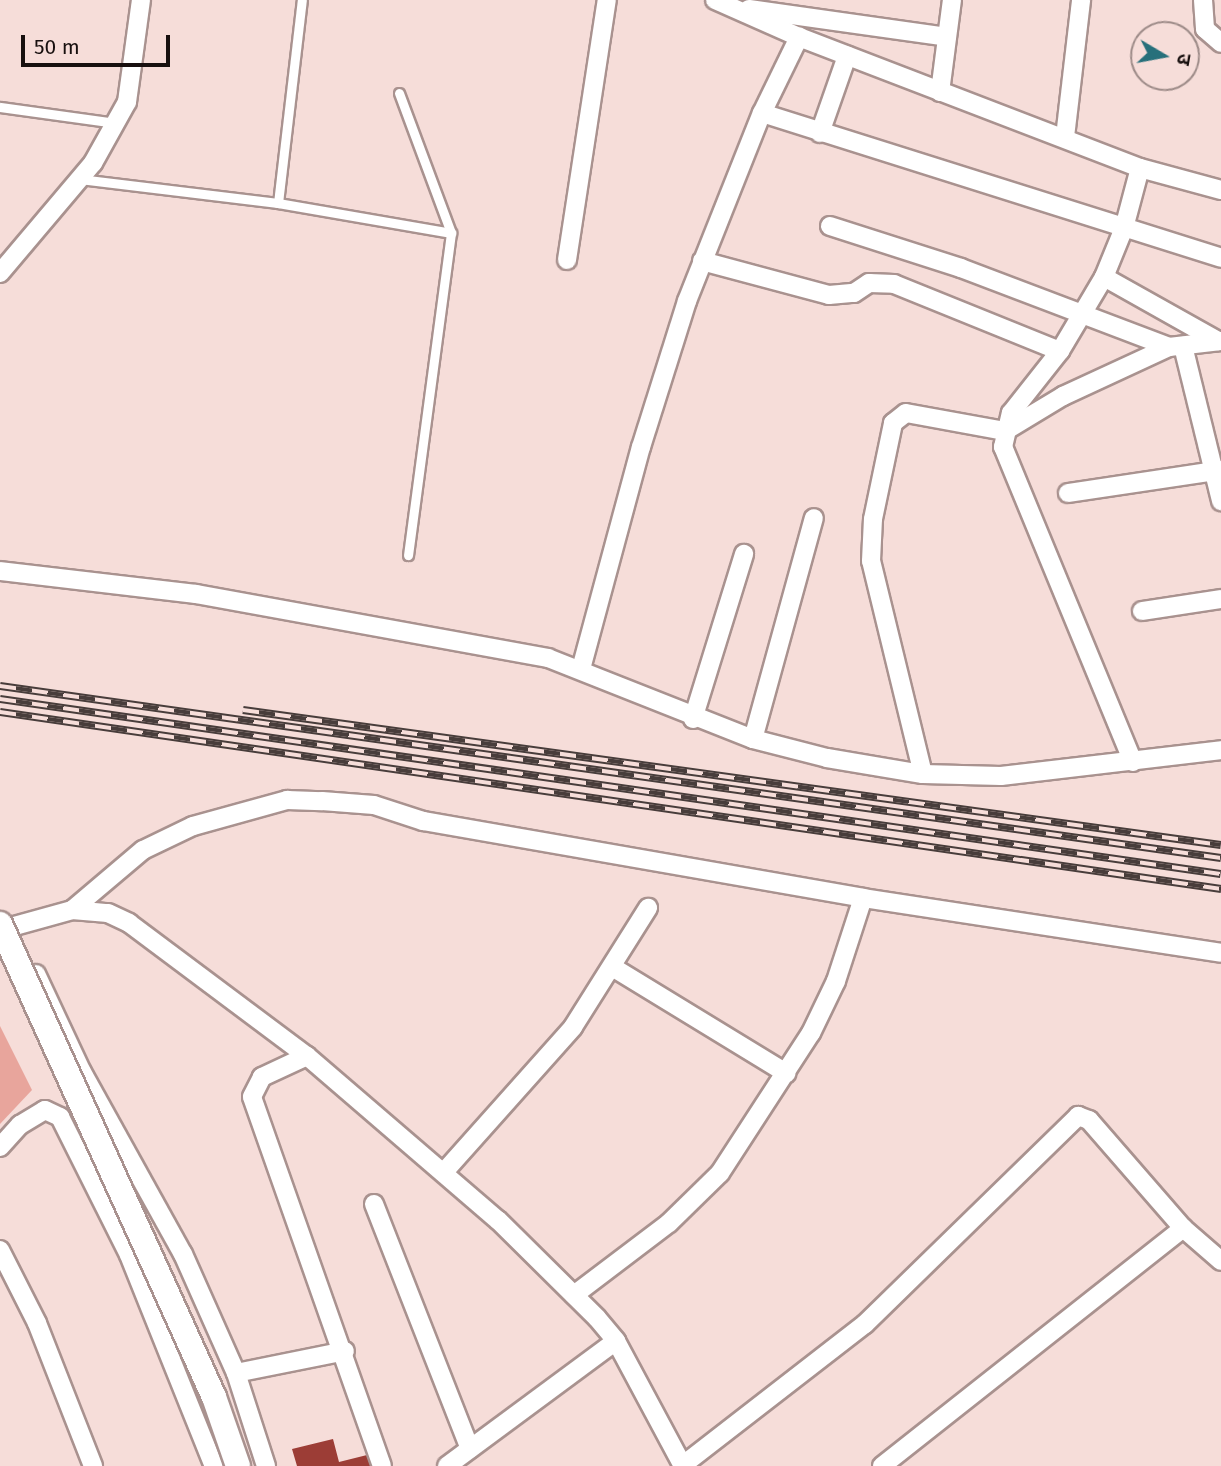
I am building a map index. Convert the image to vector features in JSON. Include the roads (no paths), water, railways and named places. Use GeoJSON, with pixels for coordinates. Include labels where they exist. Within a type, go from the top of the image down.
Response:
{"type":"FeatureCollection","features":[{"type":"Feature","properties":{"kind":"main road"},"geometry":{"type":"LineString","coordinates":[[4,927],[214,1398],[238,1466]]}},
{"type":"Feature","properties":{"kind":"street"},"geometry":{"type":"LineString","coordinates":[[0,273],[80,178],[127,102],[141,0]]}},
{"type":"Feature","properties":{"kind":"street"},"geometry":{"type":"LineString","coordinates":[[567,260],[607,0]]}},
{"type":"Feature","properties":{"kind":"street"},"geometry":{"type":"LineString","coordinates":[[940,92],[952,0]]}},
{"type":"Feature","properties":{"kind":"street"},"geometry":{"type":"LineString","coordinates":[[1065,137],[1081,0]]}},
{"type":"Feature","properties":{"kind":"street"},"geometry":{"type":"LineString","coordinates":[[1203,0],[1205,29],[1221,43]]}},
{"type":"Feature","properties":{"kind":"street"},"geometry":{"type":"LineString","coordinates":[[722,3],[947,37]]}},
{"type":"Feature","properties":{"kind":"street"},"geometry":{"type":"LineString","coordinates":[[722,3],[847,56],[1065,137],[1140,168],[1221,190]]}},
{"type":"Feature","properties":{"kind":"street"},"geometry":{"type":"LineString","coordinates":[[581,669],[641,447],[702,261],[762,113],[799,37]]}},
{"type":"Feature","properties":{"kind":"street"},"geometry":{"type":"LineString","coordinates":[[820,133],[847,56]]}},
{"type":"Feature","properties":{"kind":"street"},"geometry":{"type":"LineString","coordinates":[[762,113],[1221,258]]}},
{"type":"Feature","properties":{"kind":"street"},"geometry":{"type":"LineString","coordinates":[[1133,762],[1005,460],[1005,431],[1011,413],[1060,351],[1085,314],[1104,277],[1124,228],[1140,168]]}},
{"type":"Feature","properties":{"kind":"street"},"geometry":{"type":"LineString","coordinates":[[830,226],[961,268],[1176,346]]}},
{"type":"Feature","properties":{"kind":"street"},"geometry":{"type":"LineString","coordinates":[[702,261],[829,295],[854,293],[869,283],[894,284],[1060,351]]}},
{"type":"Feature","properties":{"kind":"street"},"geometry":{"type":"LineString","coordinates":[[1104,277],[1219,341]]}},
{"type":"Feature","properties":{"kind":"street"},"geometry":{"type":"LineString","coordinates":[[923,774],[872,561],[873,519],[893,423],[906,413],[1005,431],[1063,396],[1176,346],[1219,341]]}},
{"type":"Feature","properties":{"kind":"street"},"geometry":{"type":"LineString","coordinates":[[1176,346],[1217,470],[1221,501]]}},
{"type":"Feature","properties":{"kind":"street"},"geometry":{"type":"LineString","coordinates":[[1068,493],[1217,470]]}},
{"type":"Feature","properties":{"kind":"street"},"geometry":{"type":"LineString","coordinates":[[753,739],[814,518]]}},
{"type":"Feature","properties":{"kind":"street"},"geometry":{"type":"LineString","coordinates":[[692,719],[744,554]]}},
{"type":"Feature","properties":{"kind":"street"},"geometry":{"type":"LineString","coordinates":[[0,571],[293,610],[548,658],[581,669],[692,719],[753,739],[827,758],[923,774],[1001,776],[1221,750]]}},
{"type":"Feature","properties":{"kind":"street"},"geometry":{"type":"LineString","coordinates":[[1142,611],[1221,599]]}},
{"type":"Feature","properties":{"kind":"street"},"geometry":{"type":"LineString","coordinates":[[72,909],[159,842],[236,812],[287,800],[374,805],[423,821],[863,898],[1221,953]]}},
{"type":"Feature","properties":{"kind":"street"},"geometry":{"type":"LineString","coordinates":[[574,1295],[699,1195],[739,1147],[786,1073],[836,981],[863,898]]}},
{"type":"Feature","properties":{"kind":"street"},"geometry":{"type":"LineString","coordinates":[[444,1172],[551,1053],[614,968],[648,908]]}},
{"type":"Feature","properties":{"kind":"street"},"geometry":{"type":"LineString","coordinates":[[266,1466],[236,1373],[183,1254],[4,927],[72,909],[108,913],[129,923],[307,1056],[444,1172],[574,1295],[616,1340],[683,1465],[865,1324],[1072,1118],[1089,1120],[1183,1228],[1221,1261]]}},
{"type":"Feature","properties":{"kind":"street"},"geometry":{"type":"LineString","coordinates":[[614,968],[786,1073]]}},
{"type":"Feature","properties":{"kind":"street"},"geometry":{"type":"LineString","coordinates":[[307,1056],[262,1077],[252,1097],[345,1350],[382,1466]]}},
{"type":"Feature","properties":{"kind":"street"},"geometry":{"type":"LineString","coordinates":[[0,1147],[20,1125],[45,1110],[60,1117],[129,1255],[214,1466]]}},
{"type":"Feature","properties":{"kind":"street"},"geometry":{"type":"LineString","coordinates":[[374,1204],[470,1450]]}},
{"type":"Feature","properties":{"kind":"street"},"geometry":{"type":"LineString","coordinates":[[882,1466],[1183,1228]]}},
{"type":"Feature","properties":{"kind":"street"},"geometry":{"type":"LineString","coordinates":[[0,1250],[37,1323],[93,1466]]}},
{"type":"Feature","properties":{"kind":"street"},"geometry":{"type":"LineString","coordinates":[[447,1466],[616,1340]]}},
{"type":"Feature","properties":{"kind":"street"},"geometry":{"type":"LineString","coordinates":[[236,1373],[345,1350]]}},
{"type":"Feature","properties":{"kind":"lane"},"geometry":{"type":"LineString","coordinates":[[278,203],[302,0]]}},
{"type":"Feature","properties":{"kind":"lane"},"geometry":{"type":"LineString","coordinates":[[399,93],[451,233],[408,555]]}},
{"type":"Feature","properties":{"kind":"lane"},"geometry":{"type":"LineString","coordinates":[[0,107],[115,123]]}},
{"type":"Feature","properties":{"kind":"lane"},"geometry":{"type":"LineString","coordinates":[[80,178],[278,203],[451,233]]}},
{"type":"Feature","properties":{"kind":"railway"},"geometry":{"type":"LineString","coordinates":[[0,686],[1221,858]]}},
{"type":"Feature","properties":{"kind":"railway"},"geometry":{"type":"LineString","coordinates":[[0,699],[1221,874]]}},
{"type":"Feature","properties":{"kind":"railway"},"geometry":{"type":"LineString","coordinates":[[243,710],[1221,845]]}},
{"type":"Feature","properties":{"kind":"railway"},"geometry":{"type":"LineString","coordinates":[[0,712],[1221,889]]}}]}
